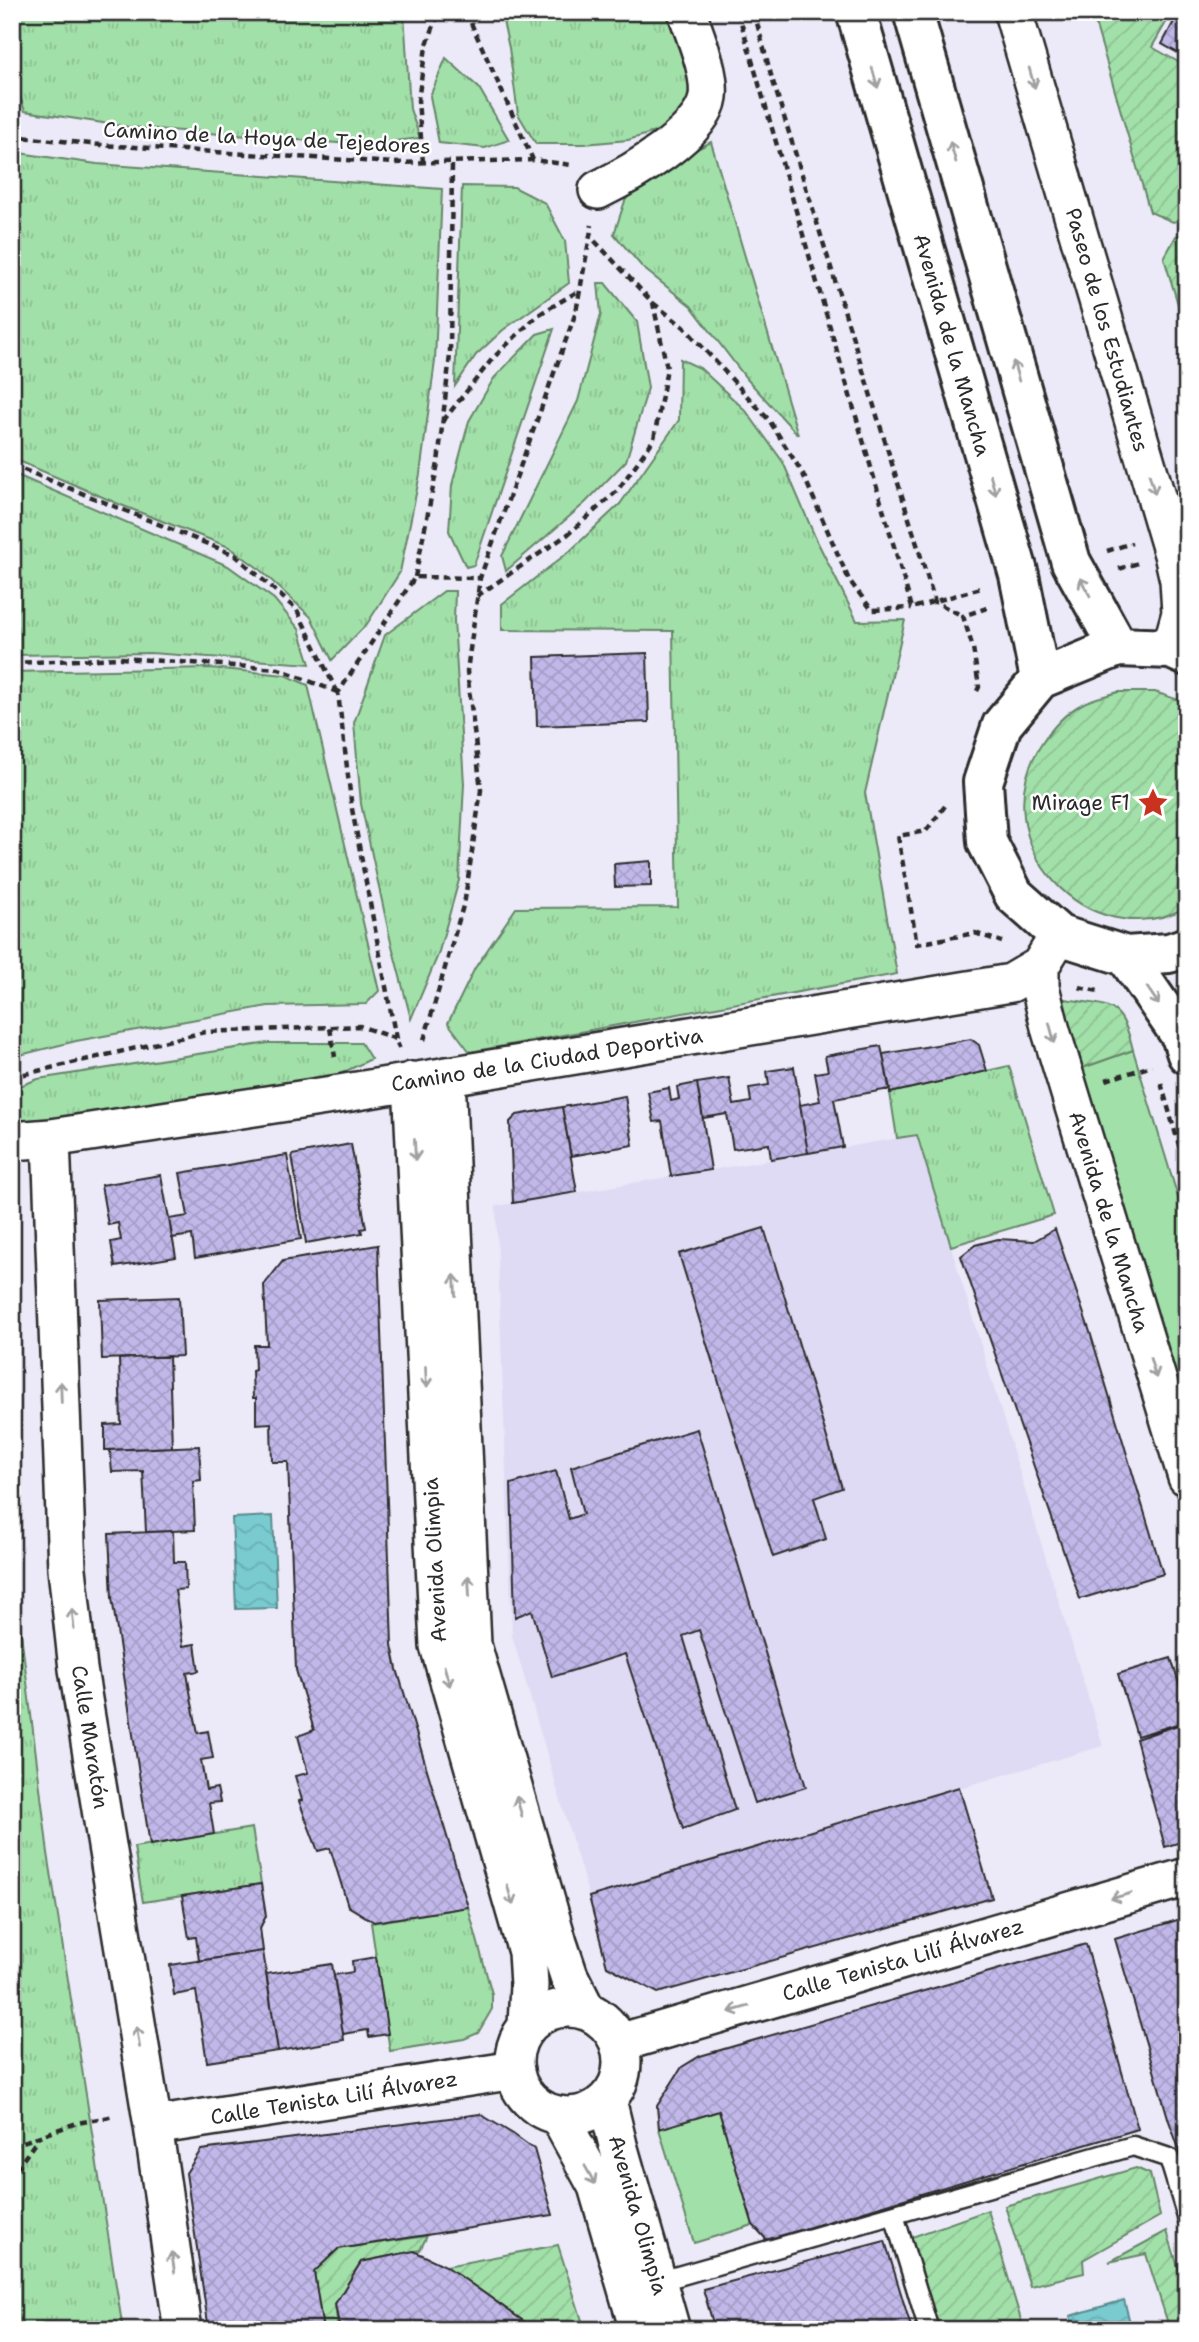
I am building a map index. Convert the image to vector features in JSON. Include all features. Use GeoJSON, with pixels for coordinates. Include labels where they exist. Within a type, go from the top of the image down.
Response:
{"type":"FeatureCollection","features":[{"type":"Feature","properties":{"kind":"main road","name":"Avenida de la Mancha"},"geometry":{"type":"LineString","coordinates":[[856,12],[1021,586],[1040,679]]}},
{"type":"Feature","properties":{"kind":"main road"},"geometry":{"type":"LineString","coordinates":[[913,12],[1076,571],[1118,647]]}},
{"type":"Feature","properties":{"kind":"main road"},"geometry":{"type":"LineString","coordinates":[[1179,652],[1118,647],[1040,679],[1002,725],[983,782],[988,842],[1014,895],[1050,951],[1126,956],[1170,953],[1187,947]]}},
{"type":"Feature","properties":{"kind":"main road"},"geometry":{"type":"LineString","coordinates":[[1126,956],[1167,1058]]}},
{"type":"Feature","properties":{"kind":"street"},"geometry":{"type":"LineString","coordinates":[[598,190],[632,173],[676,142],[697,119],[708,98],[705,68],[687,12]]}},
{"type":"Feature","properties":{"kind":"street","name":"Paseo de los Estudiantes"},"geometry":{"type":"LineString","coordinates":[[1013,12],[1170,543],[1179,580],[1179,652]]}},
{"type":"Feature","properties":{"kind":"street","name":"Camino de la Ciudad Deportiva"},"geometry":{"type":"LineString","coordinates":[[12,1141],[51,1138],[429,1079],[818,1017],[1010,983],[1050,951]]}},
{"type":"Feature","properties":{"kind":"street","name":"Avenida de la Mancha"},"geometry":{"type":"LineString","coordinates":[[1050,951],[1040,987],[1051,1031],[1187,1477]]}},
{"type":"Feature","properties":{"kind":"street","name":"Avenida Olimpia"},"geometry":{"type":"LineString","coordinates":[[429,1079],[472,1645],[558,1943],[569,1976],[586,2010]]}},
{"type":"Feature","properties":{"kind":"street","name":"Avenida Olimpia"},"geometry":{"type":"LineString","coordinates":[[429,1079],[439,1646],[527,1952],[527,2026]]}},
{"type":"Feature","properties":{"kind":"street","name":"Calle Maratón"},"geometry":{"type":"LineString","coordinates":[[51,1138],[67,1569],[78,1669],[136,2120],[183,2330]]}},
{"type":"Feature","properties":{"kind":"street","name":"Calle Tenista Lilí Álvarez"},"geometry":{"type":"LineString","coordinates":[[619,2043],[1187,1877]]}},
{"type":"Feature","properties":{"kind":"street"},"geometry":{"type":"LineString","coordinates":[[570,2007],[586,2010],[606,2023],[619,2043],[623,2058],[621,2073],[607,2100],[593,2110],[575,2116],[558,2115],[530,2100],[521,2088],[515,2070],[519,2041],[527,2026],[554,2009],[570,2007]]}},
{"type":"Feature","properties":{"kind":"street","name":"Calle Tenista Lilí Álvarez"},"geometry":{"type":"LineString","coordinates":[[136,2120],[515,2070]]}},
{"type":"Feature","properties":{"kind":"street","name":"Avenida Olimpia"},"geometry":{"type":"LineString","coordinates":[[607,2100],[671,2330]]}},
{"type":"Feature","properties":{"kind":"street","name":"Avenida Olimpia"},"geometry":{"type":"LineString","coordinates":[[558,2115],[597,2186],[639,2330]]}},
{"type":"Feature","properties":{"kind":"lane"},"geometry":{"type":"LineString","coordinates":[[657,2282],[1133,2146],[1169,2158],[1187,2217]]}},
{"type":"Feature","properties":{"kind":"lane"},"geometry":{"type":"LineString","coordinates":[[894,2215],[929,2330]]}},
{"type":"Feature","properties":{"kind":"path"},"geometry":{"type":"LineString","coordinates":[[423,163],[418,100],[426,47],[439,12]]}},
{"type":"Feature","properties":{"kind":"path"},"geometry":{"type":"LineString","coordinates":[[466,12],[533,160]]}},
{"type":"Feature","properties":{"kind":"path"},"geometry":{"type":"LineString","coordinates":[[738,12],[912,608]]}},
{"type":"Feature","properties":{"kind":"path"},"geometry":{"type":"LineString","coordinates":[[754,12],[775,88],[935,603],[963,616],[973,648],[979,687],[974,699]]}},
{"type":"Feature","properties":{"kind":"path"},"geometry":{"type":"LineString","coordinates":[[12,114],[15,136]]}},
{"type":"Feature","properties":{"kind":"path","name":"Camino de la Hoya de Tejedores"},"geometry":{"type":"LineString","coordinates":[[15,136],[101,145],[395,163],[533,160],[570,164],[598,190]]}},
{"type":"Feature","properties":{"kind":"path"},"geometry":{"type":"LineString","coordinates":[[338,693],[415,577],[438,463],[450,355],[452,162]]}},
{"type":"Feature","properties":{"kind":"path"},"geometry":{"type":"LineString","coordinates":[[429,1079],[465,899],[481,790],[467,671],[480,578],[576,312],[598,190]]}},
{"type":"Feature","properties":{"kind":"path"},"geometry":{"type":"LineString","coordinates":[[591,237],[653,303],[684,327],[769,420],[803,474],[849,580],[872,610],[912,608],[1021,586]]}},
{"type":"Feature","properties":{"kind":"path"},"geometry":{"type":"LineString","coordinates":[[443,421],[493,358],[538,316],[580,289]]}},
{"type":"Feature","properties":{"kind":"path"},"geometry":{"type":"LineString","coordinates":[[477,596],[567,535],[607,500],[617,491],[654,439],[667,368],[653,303]]}},
{"type":"Feature","properties":{"kind":"path"},"geometry":{"type":"LineString","coordinates":[[12,464],[235,555],[297,610],[338,693],[352,810],[396,1039],[429,1079]]}},
{"type":"Feature","properties":{"kind":"path"},"geometry":{"type":"LineString","coordinates":[[1076,571],[1170,543]]}},
{"type":"Feature","properties":{"kind":"path"},"geometry":{"type":"LineString","coordinates":[[1076,571],[1170,543]]}},
{"type":"Feature","properties":{"kind":"path"},"geometry":{"type":"LineString","coordinates":[[415,577],[480,578]]}},
{"type":"Feature","properties":{"kind":"path"},"geometry":{"type":"LineString","coordinates":[[963,616],[1021,586]]}},
{"type":"Feature","properties":{"kind":"path"},"geometry":{"type":"LineString","coordinates":[[12,663],[121,659],[279,669],[338,693]]}},
{"type":"Feature","properties":{"kind":"path"},"geometry":{"type":"LineString","coordinates":[[948,803],[926,831],[898,836],[917,944],[975,933],[1006,944],[1050,951],[1080,988],[1105,992]]}},
{"type":"Feature","properties":{"kind":"path"},"geometry":{"type":"LineString","coordinates":[[12,1077],[205,1032],[360,1026],[396,1039]]}},
{"type":"Feature","properties":{"kind":"path"},"geometry":{"type":"LineString","coordinates":[[330,1028],[336,1063]]}},
{"type":"Feature","properties":{"kind":"path"},"geometry":{"type":"LineString","coordinates":[[1099,1083],[1167,1058],[1187,1173]]}},
{"type":"Feature","properties":{"kind":"path"},"geometry":{"type":"LineString","coordinates":[[12,2146],[77,2123],[136,2120]]}},
{"type":"Feature","properties":{"kind":"path"},"geometry":{"type":"LineString","coordinates":[[12,2180],[15,2171],[37,2139]]}},
{"type":"Feature","properties":{"kind":"shaded area"},"geometry":{"type":"Polygon","coordinates":[[[917,1135],[1103,1746],[589,1897],[512,1636],[496,1206],[917,1135]]]}},
{"type":"Feature","properties":{"kind":"green space"},"geometry":{"type":"Polygon","coordinates":[[[12,12],[404,12],[410,109],[420,138],[364,145],[129,127],[25,111],[12,73],[12,12]]]}},
{"type":"Feature","properties":{"kind":"green space"},"geometry":{"type":"Polygon","coordinates":[[[501,12],[681,12],[698,70],[684,111],[658,131],[628,140],[536,144],[518,114],[501,12]]]}},
{"type":"Feature","properties":{"kind":"green space"},"geometry":{"type":"Polygon","coordinates":[[[1092,12],[1172,12],[1152,47],[1187,67],[1187,218],[1173,222],[1150,212],[1092,12]]]}},
{"type":"Feature","properties":{"kind":"green space"},"geometry":{"type":"Polygon","coordinates":[[[446,58],[479,88],[509,140],[485,148],[439,143],[430,96],[446,58]]]}},
{"type":"Feature","properties":{"kind":"green space"},"geometry":{"type":"Polygon","coordinates":[[[711,142],[798,435],[746,378],[691,306],[643,268],[614,234],[625,201],[641,178],[711,142]]]}},
{"type":"Feature","properties":{"kind":"green space"},"geometry":{"type":"Polygon","coordinates":[[[12,152],[97,164],[442,189],[435,361],[420,474],[400,572],[367,624],[332,660],[311,617],[258,568],[229,547],[121,505],[12,458],[12,152]]]}},
{"type":"Feature","properties":{"kind":"green space"},"geometry":{"type":"Polygon","coordinates":[[[462,186],[514,187],[545,203],[565,241],[569,283],[503,330],[476,355],[455,386],[462,186]]]}},
{"type":"Feature","properties":{"kind":"green space"},"geometry":{"type":"Polygon","coordinates":[[[1187,233],[1187,334],[1164,258],[1176,236],[1187,233]]]}},
{"type":"Feature","properties":{"kind":"green space"},"geometry":{"type":"Polygon","coordinates":[[[598,283],[605,283],[637,322],[648,388],[626,461],[585,503],[506,571],[502,556],[578,401],[601,314],[598,283]]]}},
{"type":"Feature","properties":{"kind":"green space"},"geometry":{"type":"Polygon","coordinates":[[[554,329],[474,565],[466,567],[449,531],[452,485],[469,421],[494,378],[537,334],[554,329]]]}},
{"type":"Feature","properties":{"kind":"green space"},"geometry":{"type":"Polygon","coordinates":[[[680,359],[700,368],[746,411],[783,462],[815,537],[857,621],[905,620],[865,793],[897,974],[470,1052],[448,1023],[475,968],[516,908],[678,907],[673,631],[502,630],[502,604],[570,551],[620,504],[679,420],[680,359]]]}},
{"type":"Feature","properties":{"kind":"green space"},"geometry":{"type":"Polygon","coordinates":[[[12,473],[228,566],[274,599],[299,629],[310,664],[150,653],[12,655],[12,473]]]}},
{"type":"Feature","properties":{"kind":"green space"},"geometry":{"type":"Polygon","coordinates":[[[444,591],[455,591],[454,620],[464,784],[459,880],[438,955],[411,1019],[390,938],[361,804],[354,723],[385,635],[444,591]]]}},
{"type":"Feature","properties":{"kind":"green space"},"geometry":{"type":"Polygon","coordinates":[[[210,668],[285,675],[308,685],[379,991],[366,1004],[268,1006],[76,1041],[12,1057],[12,672],[210,668]]]}},
{"type":"Feature","properties":{"kind":"green space"},"geometry":{"type":"Polygon","coordinates":[[[1118,692],[1155,692],[1187,703],[1187,907],[1150,919],[1114,917],[1081,904],[1054,882],[1034,852],[1024,818],[1026,781],[1049,733],[1076,708],[1091,700],[1118,692]]]}},
{"type":"Feature","properties":{"kind":"green space"},"geometry":{"type":"Polygon","coordinates":[[[1065,999],[1103,1005],[1119,1014],[1133,1050],[1074,1071],[1057,1014],[1065,999]]]}},
{"type":"Feature","properties":{"kind":"green space"},"geometry":{"type":"Polygon","coordinates":[[[268,1043],[361,1043],[371,1059],[338,1075],[49,1126],[12,1126],[12,1089],[38,1079],[268,1043]]]}},
{"type":"Feature","properties":{"kind":"green space"},"geometry":{"type":"Polygon","coordinates":[[[1133,1050],[1187,1227],[1187,1444],[1074,1071],[1133,1050]]]}},
{"type":"Feature","properties":{"kind":"green space"},"geometry":{"type":"Polygon","coordinates":[[[1009,1066],[1054,1215],[951,1246],[917,1135],[897,1138],[890,1093],[1009,1066]]]}},
{"type":"Feature","properties":{"kind":"green space"},"geometry":{"type":"Polygon","coordinates":[[[12,1625],[20,1625],[48,1853],[123,2330],[12,2330],[12,1625]]]}},
{"type":"Feature","properties":{"kind":"green space"},"geometry":{"type":"Polygon","coordinates":[[[252,1828],[261,1884],[143,1902],[134,1847],[252,1828]]]}},
{"type":"Feature","properties":{"kind":"green space"},"geometry":{"type":"Polygon","coordinates":[[[468,1907],[492,1994],[492,2009],[478,2033],[464,2039],[390,2051],[371,1923],[468,1907]]]}},
{"type":"Feature","properties":{"kind":"green space"},"geometry":{"type":"Polygon","coordinates":[[[719,2111],[753,2225],[694,2243],[659,2129],[719,2111]]]}},
{"type":"Feature","properties":{"kind":"green space"},"geometry":{"type":"Polygon","coordinates":[[[1136,2168],[1150,2174],[1160,2216],[1083,2260],[1084,2273],[1030,2286],[1005,2206],[1136,2168]]]}},
{"type":"Feature","properties":{"kind":"green space"},"geometry":{"type":"Polygon","coordinates":[[[988,2210],[1024,2330],[937,2330],[909,2238],[988,2210]]]}},
{"type":"Feature","properties":{"kind":"green space"},"geometry":{"type":"Polygon","coordinates":[[[1167,2231],[1187,2296],[1187,2330],[1170,2330],[1146,2254],[1109,2262],[1167,2231]]]}},
{"type":"Feature","properties":{"kind":"green space"},"geometry":{"type":"Polygon","coordinates":[[[427,2236],[420,2250],[361,2262],[335,2304],[338,2330],[323,2330],[314,2272],[338,2249],[427,2236]]]}},
{"type":"Feature","properties":{"kind":"green space"},"geometry":{"type":"Polygon","coordinates":[[[558,2245],[585,2330],[536,2330],[446,2266],[558,2245]]]}},
{"type":"Feature","properties":{"kind":"water"},"geometry":{"type":"Polygon","coordinates":[[[273,1516],[277,1608],[236,1609],[232,1518],[273,1516]]]}},
{"type":"Feature","properties":{"kind":"water"},"geometry":{"type":"Polygon","coordinates":[[[1124,2300],[1132,2330],[1074,2330],[1070,2316],[1124,2300]]]}},
{"type":"Feature","properties":{"kind":"building"},"geometry":{"type":"Polygon","coordinates":[[[1179,12],[1187,12],[1187,58],[1162,44],[1179,12]]]}},
{"type":"Feature","properties":{"kind":"building"},"geometry":{"type":"Polygon","coordinates":[[[647,653],[649,722],[537,726],[535,657],[647,653]]]}},
{"type":"Feature","properties":{"kind":"building"},"geometry":{"type":"Polygon","coordinates":[[[651,861],[651,886],[615,887],[614,864],[651,861]]]}},
{"type":"Feature","properties":{"kind":"building"},"geometry":{"type":"Polygon","coordinates":[[[971,1039],[979,1045],[987,1071],[890,1093],[883,1054],[971,1039]]]}},
{"type":"Feature","properties":{"kind":"building"},"geometry":{"type":"Polygon","coordinates":[[[881,1046],[890,1089],[834,1099],[843,1147],[808,1153],[800,1105],[820,1101],[815,1073],[828,1071],[825,1056],[881,1046]]]}},
{"type":"Feature","properties":{"kind":"building"},"geometry":{"type":"Polygon","coordinates":[[[794,1067],[808,1153],[771,1159],[769,1144],[733,1149],[727,1114],[703,1118],[697,1083],[729,1078],[734,1105],[751,1102],[749,1088],[769,1085],[767,1071],[794,1067]]]}},
{"type":"Feature","properties":{"kind":"building"},"geometry":{"type":"Polygon","coordinates":[[[697,1083],[711,1170],[671,1176],[662,1121],[654,1122],[648,1092],[669,1088],[671,1101],[679,1099],[677,1087],[697,1083]]]}},
{"type":"Feature","properties":{"kind":"building"},"geometry":{"type":"Polygon","coordinates":[[[625,1096],[633,1145],[571,1156],[562,1107],[625,1096]]]}},
{"type":"Feature","properties":{"kind":"building"},"geometry":{"type":"Polygon","coordinates":[[[562,1107],[577,1192],[513,1203],[510,1122],[517,1115],[562,1107]]]}},
{"type":"Feature","properties":{"kind":"building"},"geometry":{"type":"Polygon","coordinates":[[[351,1144],[366,1228],[361,1229],[362,1233],[306,1243],[292,1155],[351,1144]]]}},
{"type":"Feature","properties":{"kind":"building"},"geometry":{"type":"Polygon","coordinates":[[[287,1155],[301,1239],[195,1258],[192,1235],[172,1238],[169,1219],[188,1216],[180,1173],[287,1155]]]}},
{"type":"Feature","properties":{"kind":"building"},"geometry":{"type":"Polygon","coordinates":[[[161,1175],[176,1257],[115,1267],[111,1242],[121,1240],[118,1223],[108,1225],[101,1185],[161,1175]]]}},
{"type":"Feature","properties":{"kind":"building"},"geometry":{"type":"Polygon","coordinates":[[[764,1228],[842,1488],[814,1498],[826,1539],[773,1557],[679,1254],[764,1228]]]}},
{"type":"Feature","properties":{"kind":"building"},"geometry":{"type":"Polygon","coordinates":[[[1055,1229],[1090,1332],[1163,1574],[1080,1599],[961,1256],[975,1245],[998,1239],[1034,1241],[1055,1229]]]}},
{"type":"Feature","properties":{"kind":"building"},"geometry":{"type":"Polygon","coordinates":[[[378,1245],[392,1645],[468,1907],[374,1922],[348,1906],[330,1848],[318,1851],[299,1801],[302,1800],[295,1776],[308,1773],[298,1736],[314,1730],[296,1670],[288,1462],[272,1462],[271,1423],[256,1424],[252,1371],[255,1370],[254,1345],[267,1345],[264,1285],[283,1261],[378,1245]]]}},
{"type":"Feature","properties":{"kind":"building"},"geometry":{"type":"Polygon","coordinates":[[[179,1297],[182,1356],[102,1359],[100,1300],[179,1297]]]}},
{"type":"Feature","properties":{"kind":"building"},"geometry":{"type":"Polygon","coordinates":[[[169,1356],[172,1447],[105,1450],[105,1425],[121,1424],[119,1359],[169,1356]]]}},
{"type":"Feature","properties":{"kind":"building"},"geometry":{"type":"Polygon","coordinates":[[[697,1429],[806,1787],[755,1803],[699,1630],[683,1636],[735,1810],[683,1829],[625,1654],[552,1677],[532,1610],[515,1617],[511,1484],[556,1471],[569,1519],[583,1514],[571,1467],[697,1429]]]}},
{"type":"Feature","properties":{"kind":"building"},"geometry":{"type":"Polygon","coordinates":[[[199,1446],[201,1480],[193,1481],[195,1530],[146,1532],[143,1471],[112,1472],[110,1450],[199,1446]]]}},
{"type":"Feature","properties":{"kind":"building"},"geometry":{"type":"Polygon","coordinates":[[[173,1531],[174,1562],[185,1562],[186,1589],[175,1590],[183,1646],[195,1644],[199,1671],[187,1673],[192,1703],[198,1733],[208,1731],[213,1758],[201,1760],[206,1790],[217,1788],[220,1802],[209,1803],[214,1834],[150,1845],[112,1598],[109,1534],[173,1531]]]}},
{"type":"Feature","properties":{"kind":"building"},"geometry":{"type":"Polygon","coordinates":[[[1171,1658],[1187,1709],[1187,1721],[1137,1736],[1118,1674],[1171,1658]]]}},
{"type":"Feature","properties":{"kind":"building"},"geometry":{"type":"Polygon","coordinates":[[[1187,1722],[1187,1840],[1165,1847],[1136,1739],[1187,1722]]]}},
{"type":"Feature","properties":{"kind":"building"},"geometry":{"type":"Polygon","coordinates":[[[959,1787],[992,1898],[658,1993],[607,1966],[589,1897],[959,1787]]]}},
{"type":"Feature","properties":{"kind":"building"},"geometry":{"type":"Polygon","coordinates":[[[261,1884],[266,1916],[260,1928],[263,1951],[199,1961],[196,1937],[189,1938],[182,1896],[261,1884]]]}},
{"type":"Feature","properties":{"kind":"building"},"geometry":{"type":"Polygon","coordinates":[[[1187,1917],[1187,2171],[1169,2121],[1115,1939],[1187,1917]]]}},
{"type":"Feature","properties":{"kind":"building"},"geometry":{"type":"Polygon","coordinates":[[[1086,1944],[1138,2129],[767,2240],[753,2225],[719,2111],[659,2129],[657,2106],[682,2067],[700,2056],[1086,1944]]]}},
{"type":"Feature","properties":{"kind":"building"},"geometry":{"type":"Polygon","coordinates":[[[263,1951],[278,2051],[207,2062],[196,1991],[174,1995],[170,1965],[263,1951]]]}},
{"type":"Feature","properties":{"kind":"building"},"geometry":{"type":"Polygon","coordinates":[[[376,1957],[388,2034],[369,2037],[368,2030],[343,2034],[334,1975],[353,1972],[352,1961],[376,1957]]]}},
{"type":"Feature","properties":{"kind":"building"},"geometry":{"type":"Polygon","coordinates":[[[332,1964],[344,2040],[278,2051],[266,1974],[332,1964]]]}},
{"type":"Feature","properties":{"kind":"building"},"geometry":{"type":"Polygon","coordinates":[[[480,2114],[534,2149],[553,2215],[338,2249],[314,2272],[323,2330],[209,2330],[186,2173],[201,2150],[480,2114]]]}},
{"type":"Feature","properties":{"kind":"building"},"geometry":{"type":"Polygon","coordinates":[[[885,2241],[912,2330],[715,2330],[703,2289],[885,2241]]]}},
{"type":"Feature","properties":{"kind":"building"},"geometry":{"type":"Polygon","coordinates":[[[414,2251],[446,2266],[536,2330],[340,2330],[335,2304],[361,2262],[414,2251]]]}},
{"type":"Feature","properties":{"kind":"place","name":"Mirage F1"},"geometry":{"type":"Point","coordinates":[1153,803]}}]}
